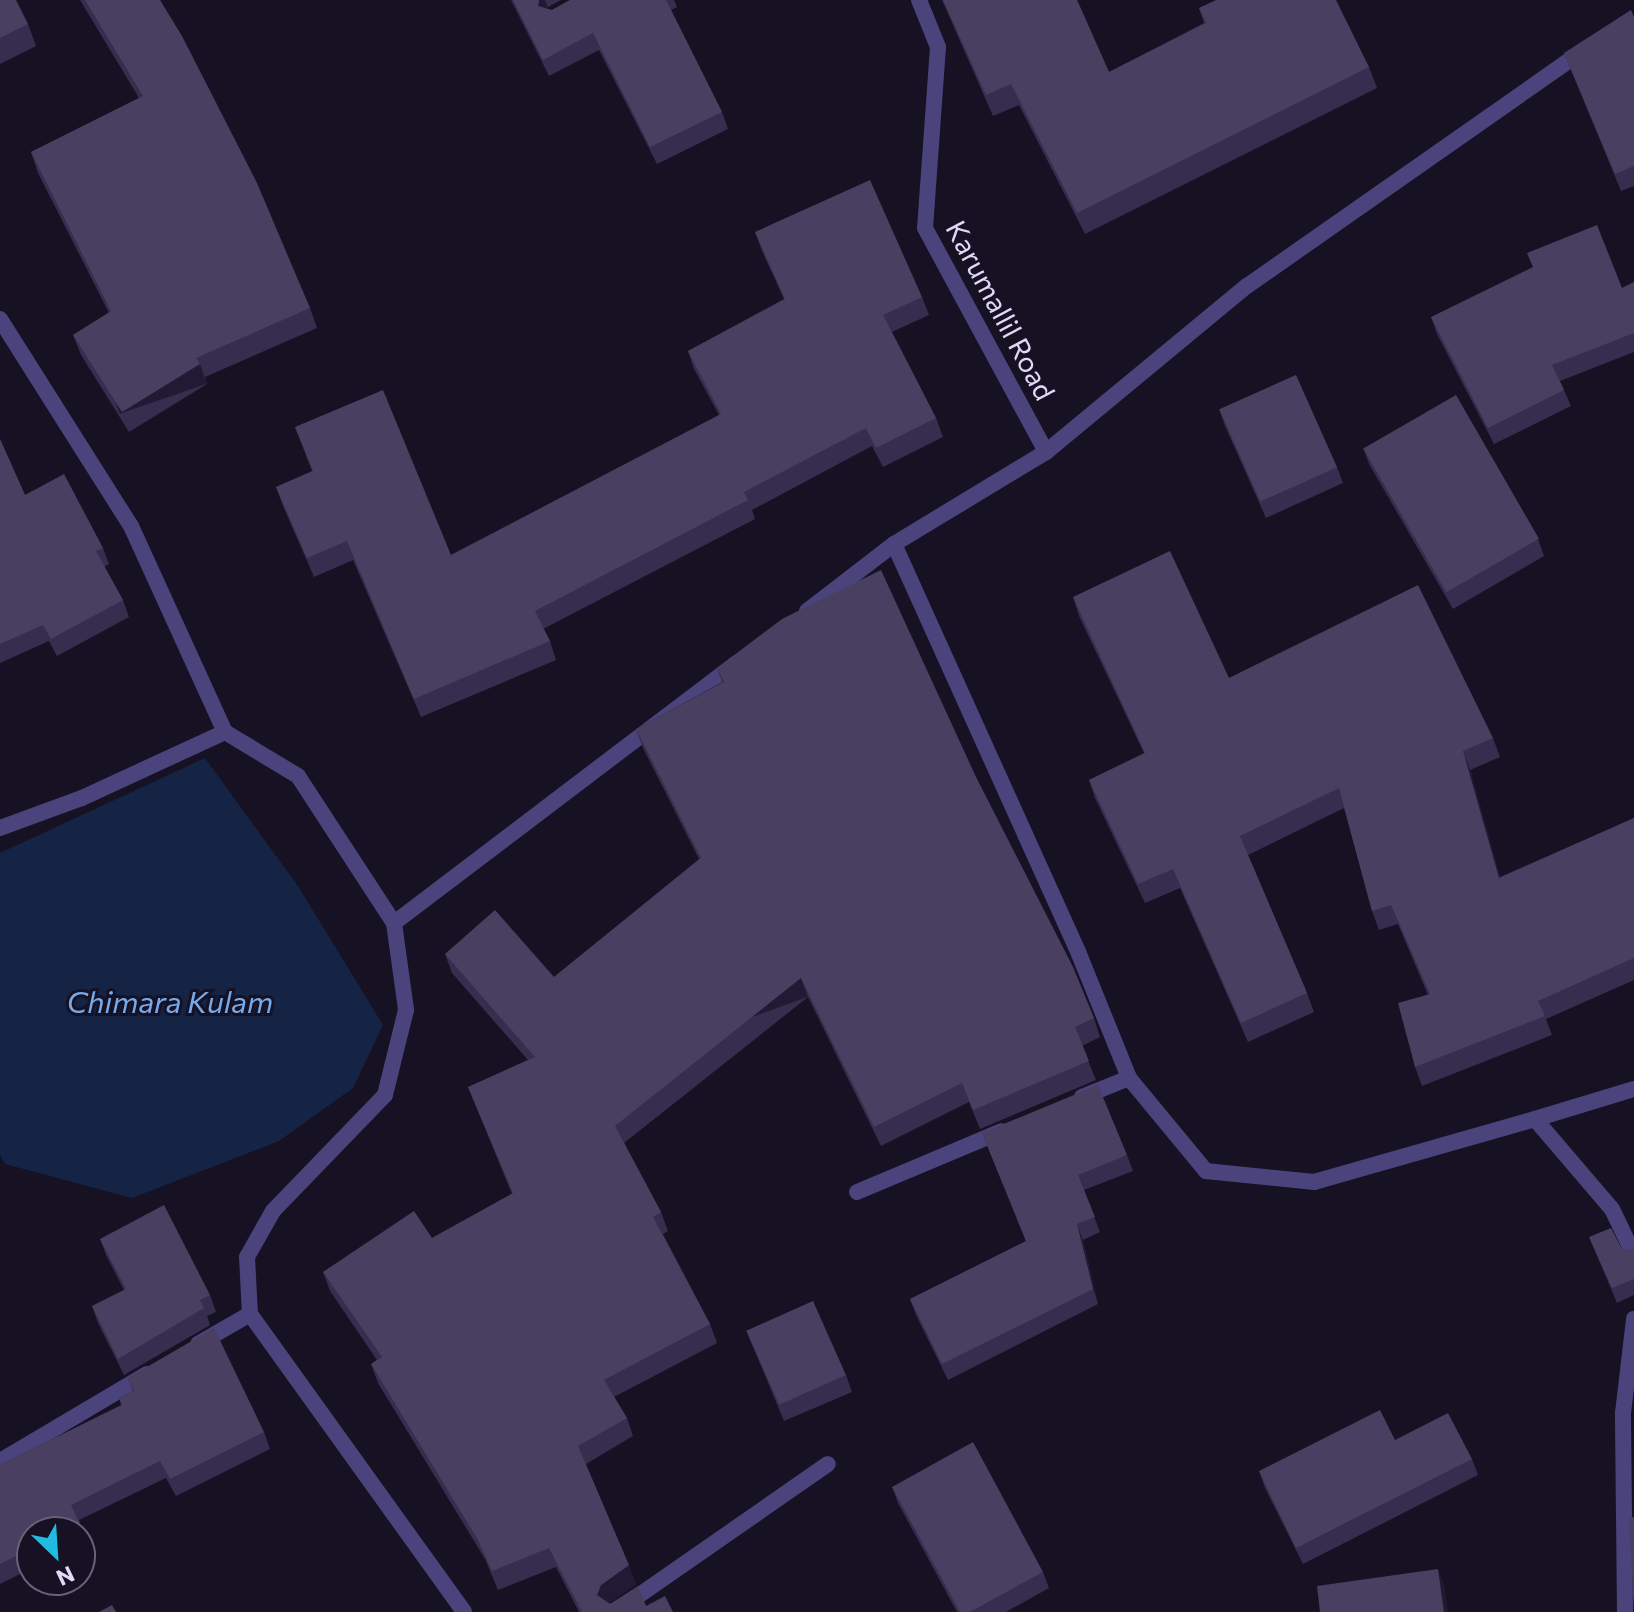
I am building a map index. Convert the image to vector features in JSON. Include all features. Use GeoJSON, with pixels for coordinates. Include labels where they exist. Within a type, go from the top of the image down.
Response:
{"type":"FeatureCollection","features":[{"type":"Feature","properties":{"kind":"street","name":"Karumallil Road"},"geometry":{"type":"LineString","coordinates":[[919,0],[938,47],[925,228],[1046,452]]}},
{"type":"Feature","properties":{"kind":"street"},"geometry":{"type":"LineString","coordinates":[[794,620],[894,544],[1046,452],[1247,286],[1598,39]]}},
{"type":"Feature","properties":{"kind":"street"},"geometry":{"type":"LineString","coordinates":[[0,319],[131,526],[225,732],[298,776],[394,923],[406,1010],[385,1095],[273,1211],[247,1257],[250,1314],[464,1612]]}},
{"type":"Feature","properties":{"kind":"street"},"geometry":{"type":"LineString","coordinates":[[894,544],[1079,954],[1129,1078],[1206,1171],[1314,1182],[1634,1089]]}},
{"type":"Feature","properties":{"kind":"street"},"geometry":{"type":"LineString","coordinates":[[394,923],[756,649]]}},
{"type":"Feature","properties":{"kind":"street"},"geometry":{"type":"LineString","coordinates":[[0,828],[82,798],[225,732]]}},
{"type":"Feature","properties":{"kind":"street"},"geometry":{"type":"LineString","coordinates":[[1071,1102],[1129,1078]]}},
{"type":"Feature","properties":{"kind":"street"},"geometry":{"type":"LineString","coordinates":[[1535,1119],[1612,1209],[1634,1255]]}},
{"type":"Feature","properties":{"kind":"street"},"geometry":{"type":"LineString","coordinates":[[857,1192],[1014,1126]]}},
{"type":"Feature","properties":{"kind":"street"},"geometry":{"type":"LineString","coordinates":[[184,1352],[250,1314]]}},
{"type":"Feature","properties":{"kind":"street"},"geometry":{"type":"LineString","coordinates":[[1625,1612],[1623,1413],[1634,1319]]}},
{"type":"Feature","properties":{"kind":"street"},"geometry":{"type":"LineString","coordinates":[[0,1461],[158,1368]]}},
{"type":"Feature","properties":{"kind":"street"},"geometry":{"type":"LineString","coordinates":[[615,1612],[828,1464]]}},
{"type":"Feature","properties":{"kind":"water","name":"Chimara Kulam"},"geometry":{"type":"Polygon","coordinates":[[[205,758],[298,886],[383,1025],[353,1088],[279,1141],[132,1198],[5,1164],[0,1155],[0,853],[205,758]]]}},
{"type":"Feature","properties":{"kind":"building"},"geometry":{"type":"Polygon","coordinates":[[[0,0],[16,0],[28,24],[0,38],[0,0]]]}},
{"type":"Feature","properties":{"kind":"building"},"geometry":{"type":"Polygon","coordinates":[[[85,0],[160,0],[182,36],[257,183],[310,308],[196,358],[200,364],[122,412],[73,335],[111,311],[31,152],[143,96],[85,0]]]}},
{"type":"Feature","properties":{"kind":"building"},"geometry":{"type":"Polygon","coordinates":[[[513,0],[539,0],[538,6],[552,10],[570,0],[666,0],[722,112],[650,147],[593,33],[543,60],[513,0]]]}},
{"type":"Feature","properties":{"kind":"building"},"geometry":{"type":"Polygon","coordinates":[[[943,0],[1077,0],[1109,72],[1206,23],[1199,8],[1216,0],[1336,0],[1369,67],[1077,213],[1011,84],[986,95],[943,0]]]}},
{"type":"Feature","properties":{"kind":"building"},"geometry":{"type":"Polygon","coordinates":[[[1631,10],[1634,17],[1634,166],[1615,174],[1564,53],[1631,10]]]}},
{"type":"Feature","properties":{"kind":"building"},"geometry":{"type":"Polygon","coordinates":[[[870,180],[922,297],[883,315],[936,418],[876,448],[866,428],[744,492],[748,500],[535,611],[550,641],[414,699],[347,541],[307,558],[276,487],[313,471],[295,427],[383,390],[451,555],[721,414],[688,351],[785,299],[755,232],[870,180]]]}},
{"type":"Feature","properties":{"kind":"building"},"geometry":{"type":"Polygon","coordinates":[[[1597,225],[1622,288],[1634,282],[1634,333],[1552,365],[1564,390],[1488,428],[1431,317],[1533,267],[1527,253],[1597,225]]]}},
{"type":"Feature","properties":{"kind":"building"},"geometry":{"type":"Polygon","coordinates":[[[1296,375],[1337,467],[1260,501],[1219,409],[1296,375]]]}},
{"type":"Feature","properties":{"kind":"building"},"geometry":{"type":"Polygon","coordinates":[[[1456,395],[1539,539],[1446,592],[1363,448],[1456,395]]]}},
{"type":"Feature","properties":{"kind":"building"},"geometry":{"type":"Polygon","coordinates":[[[0,439],[25,495],[64,474],[103,548],[96,551],[123,600],[51,639],[43,625],[0,644],[0,439]]]}},
{"type":"Feature","properties":{"kind":"building"},"geometry":{"type":"Polygon","coordinates":[[[1170,551],[1229,678],[1418,585],[1493,738],[1463,751],[1499,878],[1634,818],[1634,958],[1538,1001],[1545,1016],[1415,1067],[1398,1003],[1430,994],[1391,905],[1372,911],[1339,788],[1240,836],[1307,993],[1241,1023],[1173,869],[1138,884],[1089,780],[1145,753],[1073,597],[1170,551]]]}},
{"type":"Feature","properties":{"kind":"building"},"geometry":{"type":"Polygon","coordinates":[[[881,570],[976,777],[1073,967],[1094,1018],[1075,1027],[1089,1061],[973,1110],[962,1083],[874,1127],[801,978],[615,1126],[661,1212],[653,1217],[710,1324],[604,1380],[627,1418],[578,1446],[629,1565],[601,1585],[597,1595],[610,1604],[638,1586],[646,1606],[665,1596],[673,1612],[582,1612],[549,1548],[492,1571],[478,1540],[371,1364],[382,1357],[323,1272],[414,1211],[432,1238],[513,1193],[468,1087],[535,1057],[445,954],[495,910],[554,977],[701,858],[636,729],[724,682],[717,668],[782,619],[881,570]]]}},
{"type":"Feature","properties":{"kind":"building"},"geometry":{"type":"Polygon","coordinates":[[[1098,1085],[1127,1155],[1078,1175],[1095,1217],[1077,1224],[1093,1289],[942,1364],[910,1299],[1026,1241],[982,1133],[1098,1085]]]}},
{"type":"Feature","properties":{"kind":"building"},"geometry":{"type":"Polygon","coordinates":[[[164,1205],[210,1295],[200,1300],[204,1308],[118,1359],[92,1306],[126,1289],[100,1239],[164,1205]]]}},
{"type":"Feature","properties":{"kind":"building"},"geometry":{"type":"Polygon","coordinates":[[[1611,1228],[1622,1249],[1634,1249],[1634,1279],[1612,1288],[1589,1237],[1611,1228]]]}},
{"type":"Feature","properties":{"kind":"building"},"geometry":{"type":"Polygon","coordinates":[[[813,1301],[846,1375],[779,1405],[746,1331],[813,1301]]]}},
{"type":"Feature","properties":{"kind":"building"},"geometry":{"type":"Polygon","coordinates":[[[214,1328],[264,1432],[170,1479],[160,1461],[71,1505],[76,1516],[16,1516],[16,1556],[0,1564],[0,1465],[122,1405],[119,1398],[134,1391],[128,1378],[214,1328]]]}},
{"type":"Feature","properties":{"kind":"building"},"geometry":{"type":"Polygon","coordinates":[[[1380,1410],[1395,1440],[1448,1413],[1472,1459],[1296,1548],[1259,1471],[1380,1410]]]}},
{"type":"Feature","properties":{"kind":"building"},"geometry":{"type":"Polygon","coordinates":[[[973,1442],[1043,1572],[970,1612],[960,1612],[892,1487],[973,1442]]]}},
{"type":"Feature","properties":{"kind":"building"},"geometry":{"type":"Polygon","coordinates":[[[1634,1517],[1634,1612],[1629,1518],[1634,1517]]]}},
{"type":"Feature","properties":{"kind":"building"},"geometry":{"type":"Polygon","coordinates":[[[1438,1569],[1444,1612],[1320,1612],[1317,1586],[1438,1569]]]}},
{"type":"Feature","properties":{"kind":"building"},"geometry":{"type":"Polygon","coordinates":[[[112,1605],[116,1612],[99,1612],[112,1605]]]}}]}
